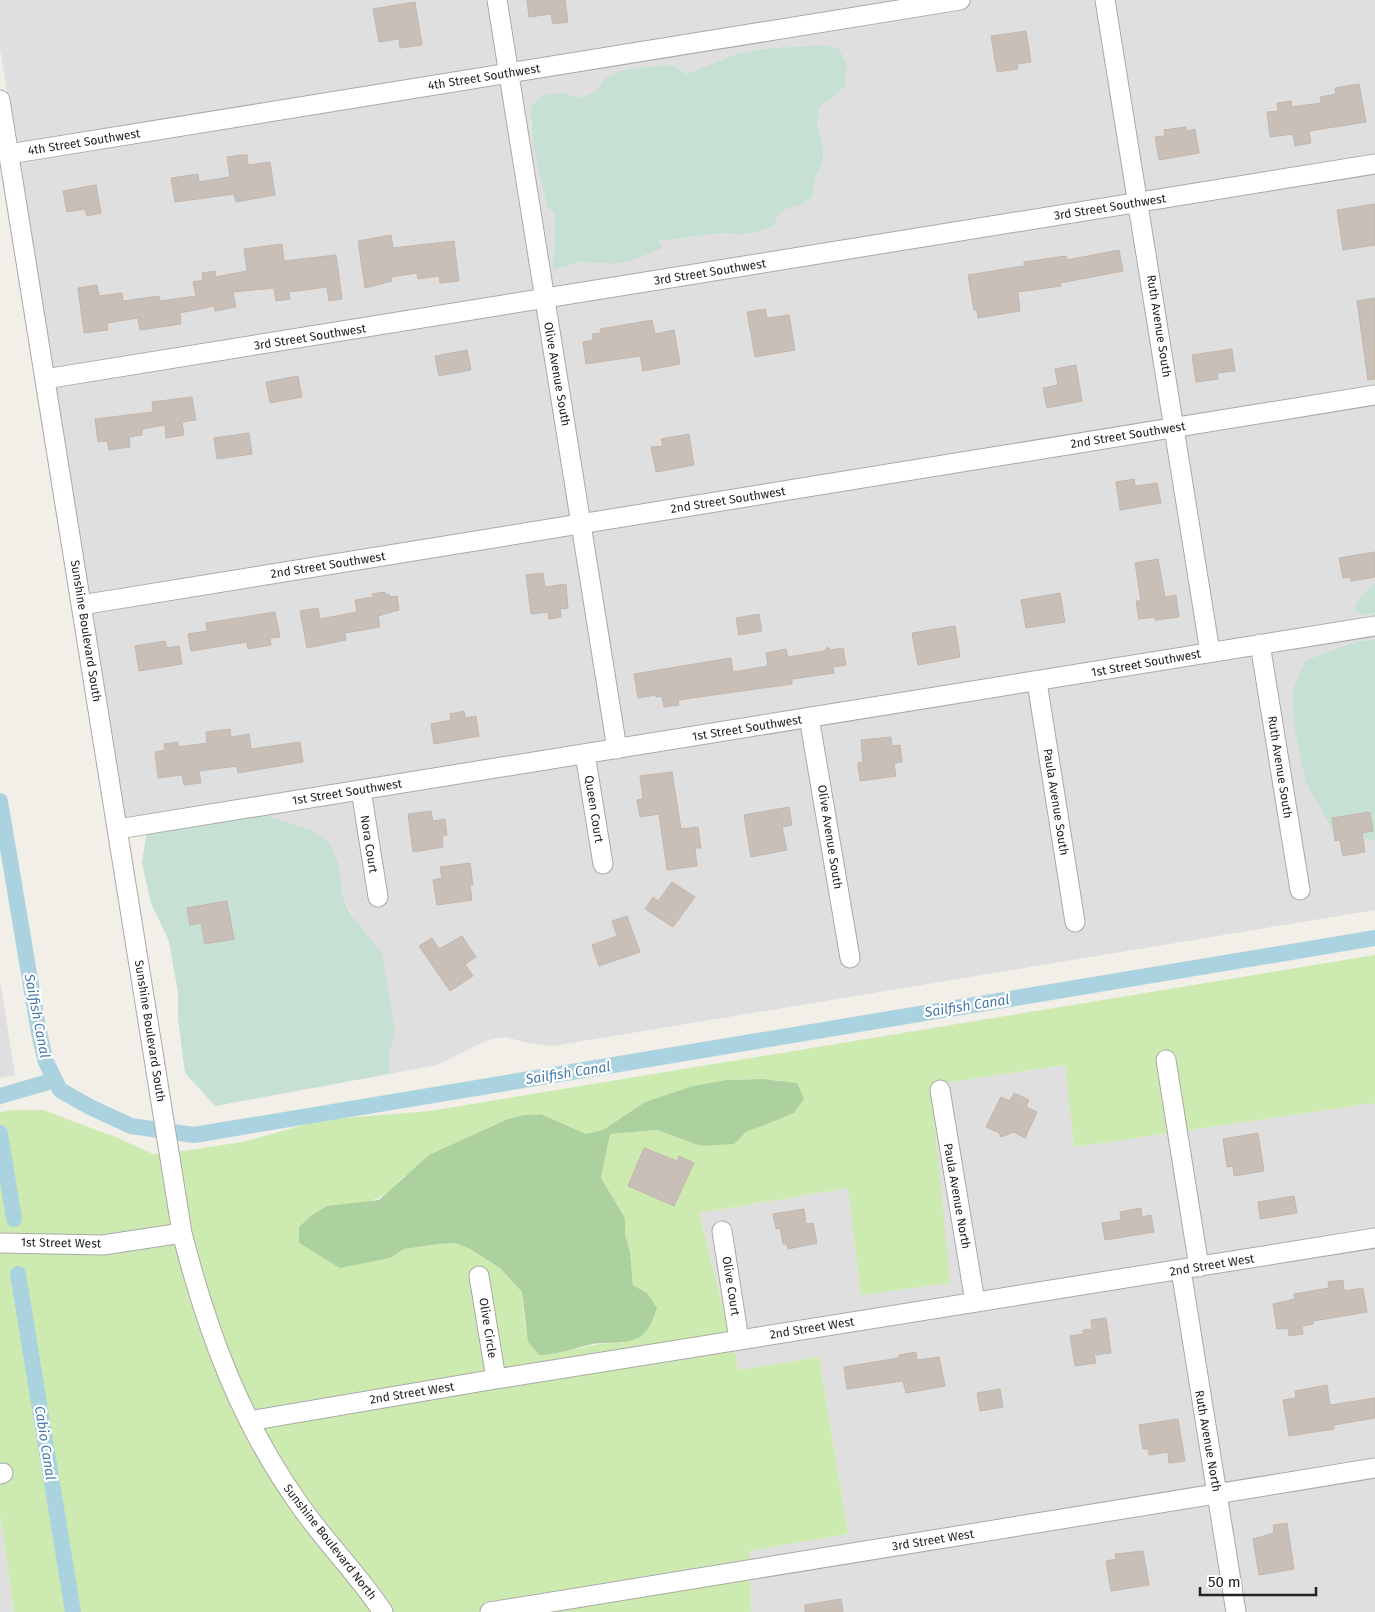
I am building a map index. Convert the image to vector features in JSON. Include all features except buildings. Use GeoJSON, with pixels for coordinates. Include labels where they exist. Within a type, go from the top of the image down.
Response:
{"type":"FeatureCollection","features":[{"type":"Feature","properties":{"kind":"street","name":"Olive Avenue South"},"geometry":{"type":"LineString","coordinates":[[497,0],[618,748]]}},
{"type":"Feature","properties":{"kind":"street","name":"4th Street Southwest"},"geometry":{"type":"LineString","coordinates":[[9,154],[960,0]]}},
{"type":"Feature","properties":{"kind":"street","name":"Ruth Avenue South"},"geometry":{"type":"LineString","coordinates":[[1106,0],[1210,652]]}},
{"type":"Feature","properties":{"kind":"street","name":"Sunshine Boulevard South"},"geometry":{"type":"LineString","coordinates":[[0,100],[118,829],[169,1162]]}},
{"type":"Feature","properties":{"kind":"street","name":"3rd Street Southwest"},"geometry":{"type":"LineString","coordinates":[[45,379],[1375,164]]}},
{"type":"Feature","properties":{"kind":"street","name":"2nd Street Southwest"},"geometry":{"type":"LineString","coordinates":[[81,605],[1375,394]]}},
{"type":"Feature","properties":{"kind":"street","name":"1st Street Southwest"},"geometry":{"type":"LineString","coordinates":[[118,829],[1375,626]]}},
{"type":"Feature","properties":{"kind":"street","name":"Ruth Avenue South"},"geometry":{"type":"LineString","coordinates":[[1260,644],[1300,890]]}},
{"type":"Feature","properties":{"kind":"street","name":"Paula Avenue South"},"geometry":{"type":"LineString","coordinates":[[1037,682],[1075,922]]}},
{"type":"Feature","properties":{"kind":"street","name":"Olive Avenue South"},"geometry":{"type":"LineString","coordinates":[[809,717],[850,958]]}},
{"type":"Feature","properties":{"kind":"street","name":"Queen Court"},"geometry":{"type":"LineString","coordinates":[[585,754],[603,864]]}},
{"type":"Feature","properties":{"kind":"street","name":"Nora Court"},"geometry":{"type":"LineString","coordinates":[[361,790],[378,897]]}},
{"type":"Feature","properties":{"kind":"street","name":"Ruth Avenue North"},"geometry":{"type":"LineString","coordinates":[[1166,1060],[1217,1494],[1236,1612]]}},
{"type":"Feature","properties":{"kind":"street","name":"Paula Avenue North"},"geometry":{"type":"LineString","coordinates":[[940,1090],[975,1302]]}},
{"type":"Feature","properties":{"kind":"street","name":"Sunshine Boulevard North"},"geometry":{"type":"LineString","coordinates":[[169,1162],[182,1233],[214,1343],[249,1421],[299,1504],[384,1612]]}},
{"type":"Feature","properties":{"kind":"street","name":"Olive Court"},"geometry":{"type":"LineString","coordinates":[[722,1231],[740,1340]]}},
{"type":"Feature","properties":{"kind":"street","name":"1st Street West"},"geometry":{"type":"LineString","coordinates":[[0,1243],[104,1245],[182,1233]]}},
{"type":"Feature","properties":{"kind":"street","name":"2nd Street West"},"geometry":{"type":"LineString","coordinates":[[249,1421],[496,1379],[1375,1238]]}},
{"type":"Feature","properties":{"kind":"street","name":"Olive Circle"},"geometry":{"type":"LineString","coordinates":[[479,1276],[496,1379]]}},
{"type":"Feature","properties":{"kind":"street","name":"3rd Street West"},"geometry":{"type":"LineString","coordinates":[[490,1612],[1375,1468]]}},
{"type":"Feature","properties":{"kind":"shaded area"},"geometry":{"type":"Polygon","coordinates":[[[0,0],[1375,0],[1375,583],[1360,597],[1360,615],[1375,613],[1375,639],[1352,643],[1334,832],[1375,841],[1375,910],[553,1046],[528,1043],[505,1037],[488,1040],[437,1065],[389,1074],[390,1051],[395,1031],[357,924],[343,897],[341,881],[313,831],[245,808],[126,827],[0,49],[0,0]],[[806,46],[772,48],[686,74],[672,64],[621,70],[605,78],[595,92],[578,98],[562,92],[530,123],[536,157],[555,213],[553,269],[578,262],[613,264],[630,261],[662,247],[658,241],[722,233],[740,235],[757,232],[780,211],[813,196],[815,178],[823,162],[823,144],[817,125],[819,108],[845,86],[806,46]]]}},
{"type":"Feature","properties":{"kind":"shaded area"},"geometry":{"type":"Polygon","coordinates":[[[0,980],[15,1075],[0,1078],[0,980]]]}},
{"type":"Feature","properties":{"kind":"shaded area"},"geometry":{"type":"Polygon","coordinates":[[[1066,1065],[1074,1147],[1375,1103],[1375,1612],[751,1612],[749,1551],[848,1534],[819,1357],[739,1370],[699,1213],[849,1188],[861,1295],[949,1283],[931,1085],[1066,1065]]]}},
{"type":"Feature","properties":{"kind":"shaded area"},"geometry":{"type":"Polygon","coordinates":[[[0,1514],[14,1612],[0,1612],[0,1514]]]}},
{"type":"Feature","properties":{"kind":"green space"},"geometry":{"type":"Polygon","coordinates":[[[824,45],[839,49],[847,66],[845,86],[819,108],[817,125],[823,145],[823,162],[815,178],[813,196],[800,205],[780,211],[774,225],[757,232],[740,235],[722,233],[658,241],[663,248],[630,261],[613,264],[578,262],[553,270],[555,213],[547,207],[533,144],[532,105],[545,95],[562,92],[578,98],[595,92],[605,78],[621,70],[672,64],[686,74],[738,54],[772,48],[824,45]]]}},
{"type":"Feature","properties":{"kind":"green space"},"geometry":{"type":"Polygon","coordinates":[[[1375,583],[1375,613],[1360,615],[1354,610],[1360,597],[1375,583]]]}},
{"type":"Feature","properties":{"kind":"green space"},"geometry":{"type":"Polygon","coordinates":[[[1375,639],[1375,841],[1334,832],[1306,782],[1295,732],[1293,690],[1305,661],[1352,643],[1375,639]]]}},
{"type":"Feature","properties":{"kind":"green space"},"geometry":{"type":"Polygon","coordinates":[[[245,808],[313,831],[330,843],[338,863],[343,897],[350,913],[382,954],[395,1031],[390,1051],[389,1074],[215,1106],[185,1073],[178,1018],[178,993],[169,941],[151,903],[142,863],[148,823],[245,808]]]}},
{"type":"Feature","properties":{"kind":"green space"},"geometry":{"type":"Polygon","coordinates":[[[1375,955],[1375,1103],[1074,1147],[1065,1065],[931,1085],[950,1283],[861,1295],[848,1188],[699,1213],[739,1370],[819,1357],[848,1534],[749,1551],[751,1612],[393,1612],[315,1513],[285,1467],[266,1436],[250,1403],[221,1336],[209,1302],[188,1221],[176,1152],[243,1142],[321,1120],[430,1111],[1375,955]],[[726,1080],[645,1102],[603,1130],[586,1134],[541,1114],[524,1115],[508,1119],[403,1177],[378,1198],[360,1203],[327,1206],[299,1243],[312,1250],[390,1258],[404,1249],[455,1243],[470,1249],[500,1268],[522,1292],[525,1326],[539,1355],[602,1344],[624,1343],[647,1293],[633,1285],[630,1251],[625,1235],[625,1218],[601,1178],[610,1134],[657,1130],[701,1146],[746,1132],[778,1118],[780,1080],[726,1080]]]}},
{"type":"Feature","properties":{"kind":"green space"},"geometry":{"type":"Polygon","coordinates":[[[763,1079],[797,1083],[804,1099],[794,1113],[746,1132],[734,1144],[701,1146],[657,1130],[610,1134],[601,1178],[625,1218],[625,1235],[630,1251],[633,1285],[647,1293],[657,1308],[648,1329],[631,1341],[599,1343],[560,1353],[539,1355],[528,1342],[522,1292],[500,1268],[470,1249],[455,1243],[404,1249],[390,1258],[340,1268],[299,1243],[299,1227],[312,1215],[327,1206],[379,1200],[429,1155],[508,1119],[524,1115],[541,1114],[586,1134],[603,1130],[645,1102],[693,1086],[726,1080],[763,1079]]]}},
{"type":"Feature","properties":{"kind":"green space"},"geometry":{"type":"Polygon","coordinates":[[[43,1110],[118,1138],[153,1154],[160,1154],[174,1235],[189,1291],[222,1385],[242,1426],[374,1612],[14,1612],[0,1514],[0,1112],[43,1110]]]}},
{"type":"Feature","properties":{"kind":"waterway","name":"Sailfish Canal"},"geometry":{"type":"LineString","coordinates":[[0,801],[39,1033],[46,1062],[60,1090],[90,1107],[131,1126],[194,1135],[1375,938]]}},
{"type":"Feature","properties":{"kind":"waterway"},"geometry":{"type":"LineString","coordinates":[[0,1096],[55,1080]]}},
{"type":"Feature","properties":{"kind":"waterway","name":"Cabio Canal"},"geometry":{"type":"LineString","coordinates":[[0,1133],[14,1219]]}},
{"type":"Feature","properties":{"kind":"waterway","name":"Cabio Canal"},"geometry":{"type":"LineString","coordinates":[[18,1274],[73,1612]]}}]}
